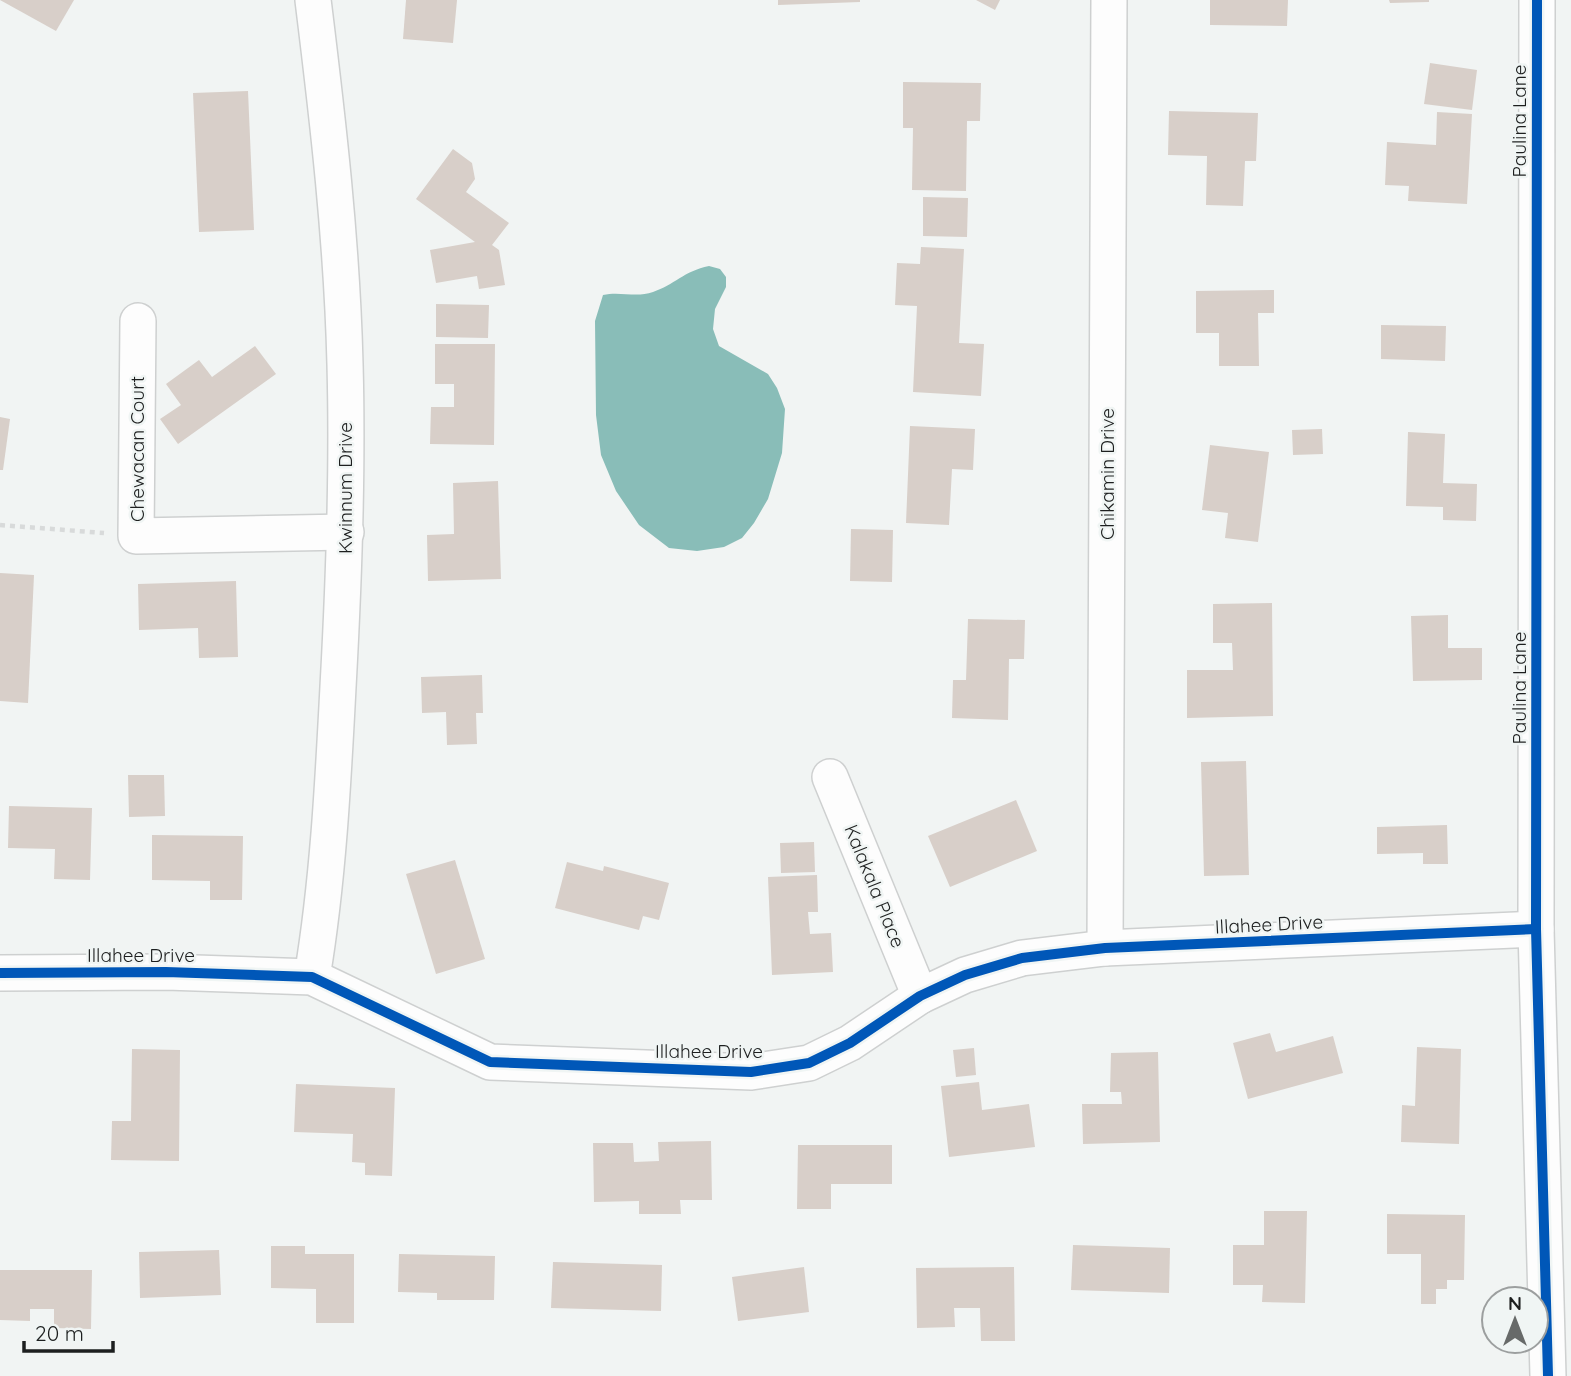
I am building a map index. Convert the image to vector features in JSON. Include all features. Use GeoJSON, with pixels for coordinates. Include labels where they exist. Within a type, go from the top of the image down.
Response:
{"type":"FeatureCollection","features":[{"type":"Feature","properties":{"kind":"street","name":"Kwinnum Drive"},"geometry":{"type":"LineString","coordinates":[[312,977],[322,917],[330,834],[346,532],[345,363],[338,233],[313,0]]}},
{"type":"Feature","properties":{"kind":"street","name":"Chikamin Drive"},"geometry":{"type":"LineString","coordinates":[[1105,948],[1109,0]]}},
{"type":"Feature","properties":{"kind":"street","name":"Paulina Lane"},"geometry":{"type":"LineString","coordinates":[[1537,0],[1536,929],[1548,1376]]}},
{"type":"Feature","properties":{"kind":"street","name":"Chewacan Court"},"geometry":{"type":"LineString","coordinates":[[138,321],[136,536],[346,532]]}},
{"type":"Feature","properties":{"kind":"street","name":"Kalakala Place"},"geometry":{"type":"LineString","coordinates":[[830,777],[920,996]]}},
{"type":"Feature","properties":{"kind":"street","name":"Illahee Drive"},"geometry":{"type":"LineString","coordinates":[[0,973],[166,972],[312,977],[490,1062],[751,1072],[809,1063],[850,1043],[920,996],[965,975],[1022,958],[1105,948],[1536,929]]}},
{"type":"Feature","properties":{"kind":"path"},"geometry":{"type":"LineString","coordinates":[[0,525],[136,536]]}},
{"type":"Feature","properties":{"kind":"water"},"geometry":{"type":"Polygon","coordinates":[[[709,266],[720,269],[726,277],[726,287],[715,309],[713,329],[719,346],[768,374],[785,409],[782,453],[768,499],[754,523],[742,538],[724,547],[697,551],[669,548],[639,525],[616,491],[601,455],[596,415],[595,321],[603,295],[653,292],[693,271],[709,266]]]}},
{"type":"Feature","properties":{"kind":"building"},"geometry":{"type":"Polygon","coordinates":[[[0,0],[74,0],[56,31],[0,0]]]}},
{"type":"Feature","properties":{"kind":"building"},"geometry":{"type":"Polygon","coordinates":[[[406,0],[457,0],[453,43],[403,39],[406,0]]]}},
{"type":"Feature","properties":{"kind":"building"},"geometry":{"type":"Polygon","coordinates":[[[778,0],[860,0],[860,2],[778,5],[778,0]]]}},
{"type":"Feature","properties":{"kind":"building"},"geometry":{"type":"Polygon","coordinates":[[[976,0],[1000,0],[995,10],[976,0]]]}},
{"type":"Feature","properties":{"kind":"building"},"geometry":{"type":"Polygon","coordinates":[[[1210,0],[1288,0],[1287,26],[1210,25],[1210,0]]]}},
{"type":"Feature","properties":{"kind":"building"},"geometry":{"type":"Polygon","coordinates":[[[1389,0],[1429,0],[1429,2],[1390,3],[1389,0]]]}},
{"type":"Feature","properties":{"kind":"building"},"geometry":{"type":"Polygon","coordinates":[[[1430,63],[1477,70],[1472,110],[1424,104],[1430,63]]]}},
{"type":"Feature","properties":{"kind":"building"},"geometry":{"type":"Polygon","coordinates":[[[903,82],[981,83],[980,121],[967,121],[966,191],[912,190],[913,128],[903,128],[903,82]]]}},
{"type":"Feature","properties":{"kind":"building"},"geometry":{"type":"Polygon","coordinates":[[[248,91],[254,230],[199,232],[193,93],[248,91]]]}},
{"type":"Feature","properties":{"kind":"building"},"geometry":{"type":"Polygon","coordinates":[[[1169,111],[1258,113],[1256,161],[1245,161],[1243,206],[1206,205],[1207,156],[1168,155],[1169,111]]]}},
{"type":"Feature","properties":{"kind":"building"},"geometry":{"type":"Polygon","coordinates":[[[1437,112],[1472,114],[1467,204],[1408,201],[1409,186],[1385,185],[1387,142],[1436,145],[1437,112]]]}},
{"type":"Feature","properties":{"kind":"building"},"geometry":{"type":"Polygon","coordinates":[[[453,149],[472,163],[475,179],[466,192],[509,223],[492,245],[499,250],[505,285],[479,289],[477,276],[436,283],[430,250],[475,242],[416,199],[453,149]]]}},
{"type":"Feature","properties":{"kind":"building"},"geometry":{"type":"Polygon","coordinates":[[[923,197],[968,198],[967,237],[923,236],[923,197]]]}},
{"type":"Feature","properties":{"kind":"building"},"geometry":{"type":"Polygon","coordinates":[[[921,247],[964,249],[959,343],[984,344],[981,396],[913,392],[917,306],[895,305],[897,263],[920,264],[921,247]]]}},
{"type":"Feature","properties":{"kind":"building"},"geometry":{"type":"Polygon","coordinates":[[[1274,290],[1274,313],[1258,313],[1259,366],[1219,366],[1219,333],[1196,333],[1196,291],[1274,290]]]}},
{"type":"Feature","properties":{"kind":"building"},"geometry":{"type":"Polygon","coordinates":[[[436,304],[489,305],[488,338],[436,337],[436,304]]]}},
{"type":"Feature","properties":{"kind":"building"},"geometry":{"type":"Polygon","coordinates":[[[1381,325],[1446,326],[1445,361],[1381,359],[1381,325]]]}},
{"type":"Feature","properties":{"kind":"building"},"geometry":{"type":"Polygon","coordinates":[[[435,344],[495,344],[494,445],[430,444],[431,407],[454,407],[454,384],[435,384],[435,344]]]}},
{"type":"Feature","properties":{"kind":"building"},"geometry":{"type":"Polygon","coordinates":[[[255,346],[276,374],[178,444],[160,419],[181,405],[166,384],[199,360],[212,377],[255,346]]]}},
{"type":"Feature","properties":{"kind":"building"},"geometry":{"type":"Polygon","coordinates":[[[0,417],[10,419],[3,470],[0,470],[0,417]]]}},
{"type":"Feature","properties":{"kind":"building"},"geometry":{"type":"Polygon","coordinates":[[[910,426],[975,429],[973,470],[952,469],[949,525],[906,523],[910,426]]]}},
{"type":"Feature","properties":{"kind":"building"},"geometry":{"type":"Polygon","coordinates":[[[1322,429],[1323,454],[1293,455],[1292,430],[1322,429]]]}},
{"type":"Feature","properties":{"kind":"building"},"geometry":{"type":"Polygon","coordinates":[[[1408,432],[1445,434],[1443,483],[1477,484],[1476,521],[1443,520],[1443,507],[1406,506],[1408,432]]]}},
{"type":"Feature","properties":{"kind":"building"},"geometry":{"type":"Polygon","coordinates":[[[1210,445],[1269,452],[1258,542],[1225,538],[1228,513],[1202,510],[1210,445]]]}},
{"type":"Feature","properties":{"kind":"building"},"geometry":{"type":"Polygon","coordinates":[[[498,481],[501,579],[428,581],[427,535],[454,534],[453,483],[498,481]]]}},
{"type":"Feature","properties":{"kind":"building"},"geometry":{"type":"Polygon","coordinates":[[[851,529],[893,530],[892,582],[850,581],[851,529]]]}},
{"type":"Feature","properties":{"kind":"building"},"geometry":{"type":"Polygon","coordinates":[[[0,573],[34,575],[28,703],[0,701],[0,573]]]}},
{"type":"Feature","properties":{"kind":"building"},"geometry":{"type":"Polygon","coordinates":[[[236,581],[238,657],[199,658],[198,628],[139,630],[138,584],[236,581]]]}},
{"type":"Feature","properties":{"kind":"building"},"geometry":{"type":"Polygon","coordinates":[[[1272,603],[1273,716],[1187,718],[1187,670],[1233,670],[1232,643],[1213,643],[1213,604],[1272,603]]]}},
{"type":"Feature","properties":{"kind":"building"},"geometry":{"type":"Polygon","coordinates":[[[1448,615],[1448,648],[1482,648],[1482,680],[1413,681],[1411,616],[1448,615]]]}},
{"type":"Feature","properties":{"kind":"building"},"geometry":{"type":"Polygon","coordinates":[[[968,619],[1025,620],[1024,659],[1009,659],[1008,720],[952,718],[953,680],[966,680],[968,619]]]}},
{"type":"Feature","properties":{"kind":"building"},"geometry":{"type":"Polygon","coordinates":[[[482,675],[483,713],[476,713],[477,744],[447,745],[446,712],[422,713],[421,677],[482,675]]]}},
{"type":"Feature","properties":{"kind":"building"},"geometry":{"type":"Polygon","coordinates":[[[1246,761],[1249,875],[1204,876],[1201,762],[1246,761]]]}},
{"type":"Feature","properties":{"kind":"building"},"geometry":{"type":"Polygon","coordinates":[[[128,775],[164,775],[165,816],[129,817],[128,775]]]}},
{"type":"Feature","properties":{"kind":"building"},"geometry":{"type":"Polygon","coordinates":[[[1016,800],[1037,851],[950,887],[928,836],[1016,800]]]}},
{"type":"Feature","properties":{"kind":"building"},"geometry":{"type":"Polygon","coordinates":[[[9,806],[92,808],[90,880],[54,879],[55,849],[8,848],[9,806]]]}},
{"type":"Feature","properties":{"kind":"building"},"geometry":{"type":"Polygon","coordinates":[[[1447,825],[1448,864],[1423,864],[1423,853],[1377,854],[1377,827],[1447,825]]]}},
{"type":"Feature","properties":{"kind":"building"},"geometry":{"type":"Polygon","coordinates":[[[152,835],[243,836],[242,900],[210,900],[210,881],[152,880],[152,835]]]}},
{"type":"Feature","properties":{"kind":"building"},"geometry":{"type":"Polygon","coordinates":[[[814,842],[815,872],[781,873],[780,843],[814,842]]]}},
{"type":"Feature","properties":{"kind":"building"},"geometry":{"type":"Polygon","coordinates":[[[455,860],[485,959],[436,974],[406,874],[455,860]]]}},
{"type":"Feature","properties":{"kind":"building"},"geometry":{"type":"Polygon","coordinates":[[[567,862],[603,871],[604,866],[669,883],[659,920],[643,916],[639,930],[555,908],[567,862]]]}},
{"type":"Feature","properties":{"kind":"building"},"geometry":{"type":"Polygon","coordinates":[[[817,875],[818,912],[808,912],[810,934],[831,933],[833,972],[772,975],[768,877],[817,875]]]}},
{"type":"Feature","properties":{"kind":"building"},"geometry":{"type":"Polygon","coordinates":[[[1270,1033],[1276,1052],[1333,1036],[1343,1073],[1248,1099],[1233,1043],[1270,1033]]]}},
{"type":"Feature","properties":{"kind":"building"},"geometry":{"type":"Polygon","coordinates":[[[1417,1047],[1461,1049],[1459,1144],[1401,1142],[1402,1105],[1415,1106],[1417,1047]]]}},
{"type":"Feature","properties":{"kind":"building"},"geometry":{"type":"Polygon","coordinates":[[[974,1048],[976,1075],[956,1077],[953,1050],[974,1048]]]}},
{"type":"Feature","properties":{"kind":"building"},"geometry":{"type":"Polygon","coordinates":[[[132,1049],[180,1050],[179,1161],[111,1160],[112,1121],[131,1121],[132,1049]]]}},
{"type":"Feature","properties":{"kind":"building"},"geometry":{"type":"Polygon","coordinates":[[[1158,1052],[1160,1142],[1083,1144],[1082,1104],[1122,1104],[1121,1092],[1110,1092],[1111,1053],[1158,1052]]]}},
{"type":"Feature","properties":{"kind":"building"},"geometry":{"type":"Polygon","coordinates":[[[979,1082],[982,1110],[1029,1104],[1035,1147],[949,1157],[941,1086],[979,1082]]]}},
{"type":"Feature","properties":{"kind":"building"},"geometry":{"type":"Polygon","coordinates":[[[296,1084],[395,1088],[392,1176],[365,1175],[365,1163],[352,1162],[353,1134],[294,1132],[296,1084]]]}},
{"type":"Feature","properties":{"kind":"building"},"geometry":{"type":"Polygon","coordinates":[[[711,1141],[712,1200],[680,1200],[681,1214],[639,1214],[639,1201],[594,1202],[593,1143],[633,1143],[634,1162],[659,1161],[658,1142],[711,1141]]]}},
{"type":"Feature","properties":{"kind":"building"},"geometry":{"type":"Polygon","coordinates":[[[798,1145],[892,1145],[892,1184],[831,1184],[831,1209],[797,1209],[798,1145]]]}},
{"type":"Feature","properties":{"kind":"building"},"geometry":{"type":"Polygon","coordinates":[[[1264,1211],[1307,1211],[1305,1303],[1262,1302],[1263,1285],[1233,1285],[1233,1245],[1264,1245],[1264,1211]]]}},
{"type":"Feature","properties":{"kind":"building"},"geometry":{"type":"Polygon","coordinates":[[[1387,1214],[1465,1215],[1464,1280],[1447,1280],[1447,1289],[1436,1289],[1436,1304],[1421,1304],[1421,1254],[1387,1254],[1387,1214]]]}},
{"type":"Feature","properties":{"kind":"building"},"geometry":{"type":"Polygon","coordinates":[[[1073,1245],[1170,1248],[1169,1293],[1071,1290],[1073,1245]]]}},
{"type":"Feature","properties":{"kind":"building"},"geometry":{"type":"Polygon","coordinates":[[[271,1246],[305,1246],[305,1254],[354,1254],[354,1323],[316,1323],[316,1289],[271,1288],[271,1246]]]}},
{"type":"Feature","properties":{"kind":"building"},"geometry":{"type":"Polygon","coordinates":[[[219,1250],[221,1295],[140,1298],[139,1252],[219,1250]]]}},
{"type":"Feature","properties":{"kind":"building"},"geometry":{"type":"Polygon","coordinates":[[[399,1254],[495,1256],[494,1300],[437,1300],[437,1293],[398,1292],[399,1254]]]}},
{"type":"Feature","properties":{"kind":"building"},"geometry":{"type":"Polygon","coordinates":[[[553,1262],[662,1265],[661,1311],[551,1308],[553,1262]]]}},
{"type":"Feature","properties":{"kind":"building"},"geometry":{"type":"Polygon","coordinates":[[[804,1267],[809,1312],[738,1321],[732,1277],[804,1267]]]}},
{"type":"Feature","properties":{"kind":"building"},"geometry":{"type":"Polygon","coordinates":[[[1014,1267],[1015,1341],[981,1341],[980,1308],[954,1308],[955,1327],[917,1328],[916,1268],[1014,1267]]]}},
{"type":"Feature","properties":{"kind":"building"},"geometry":{"type":"Polygon","coordinates":[[[0,1270],[92,1270],[91,1329],[54,1328],[54,1309],[30,1309],[30,1321],[0,1320],[0,1270]]]}},
{"type":"Feature","properties":{"kind":"cycle path"},"geometry":{"type":"LineString","coordinates":[[1537,0],[1536,929],[1548,1376]]}},
{"type":"Feature","properties":{"kind":"cycle path"},"geometry":{"type":"LineString","coordinates":[[0,973],[166,972],[312,977],[490,1062],[751,1072],[809,1063],[850,1043],[920,996],[965,975],[1022,958],[1105,948],[1536,929]]}}]}
